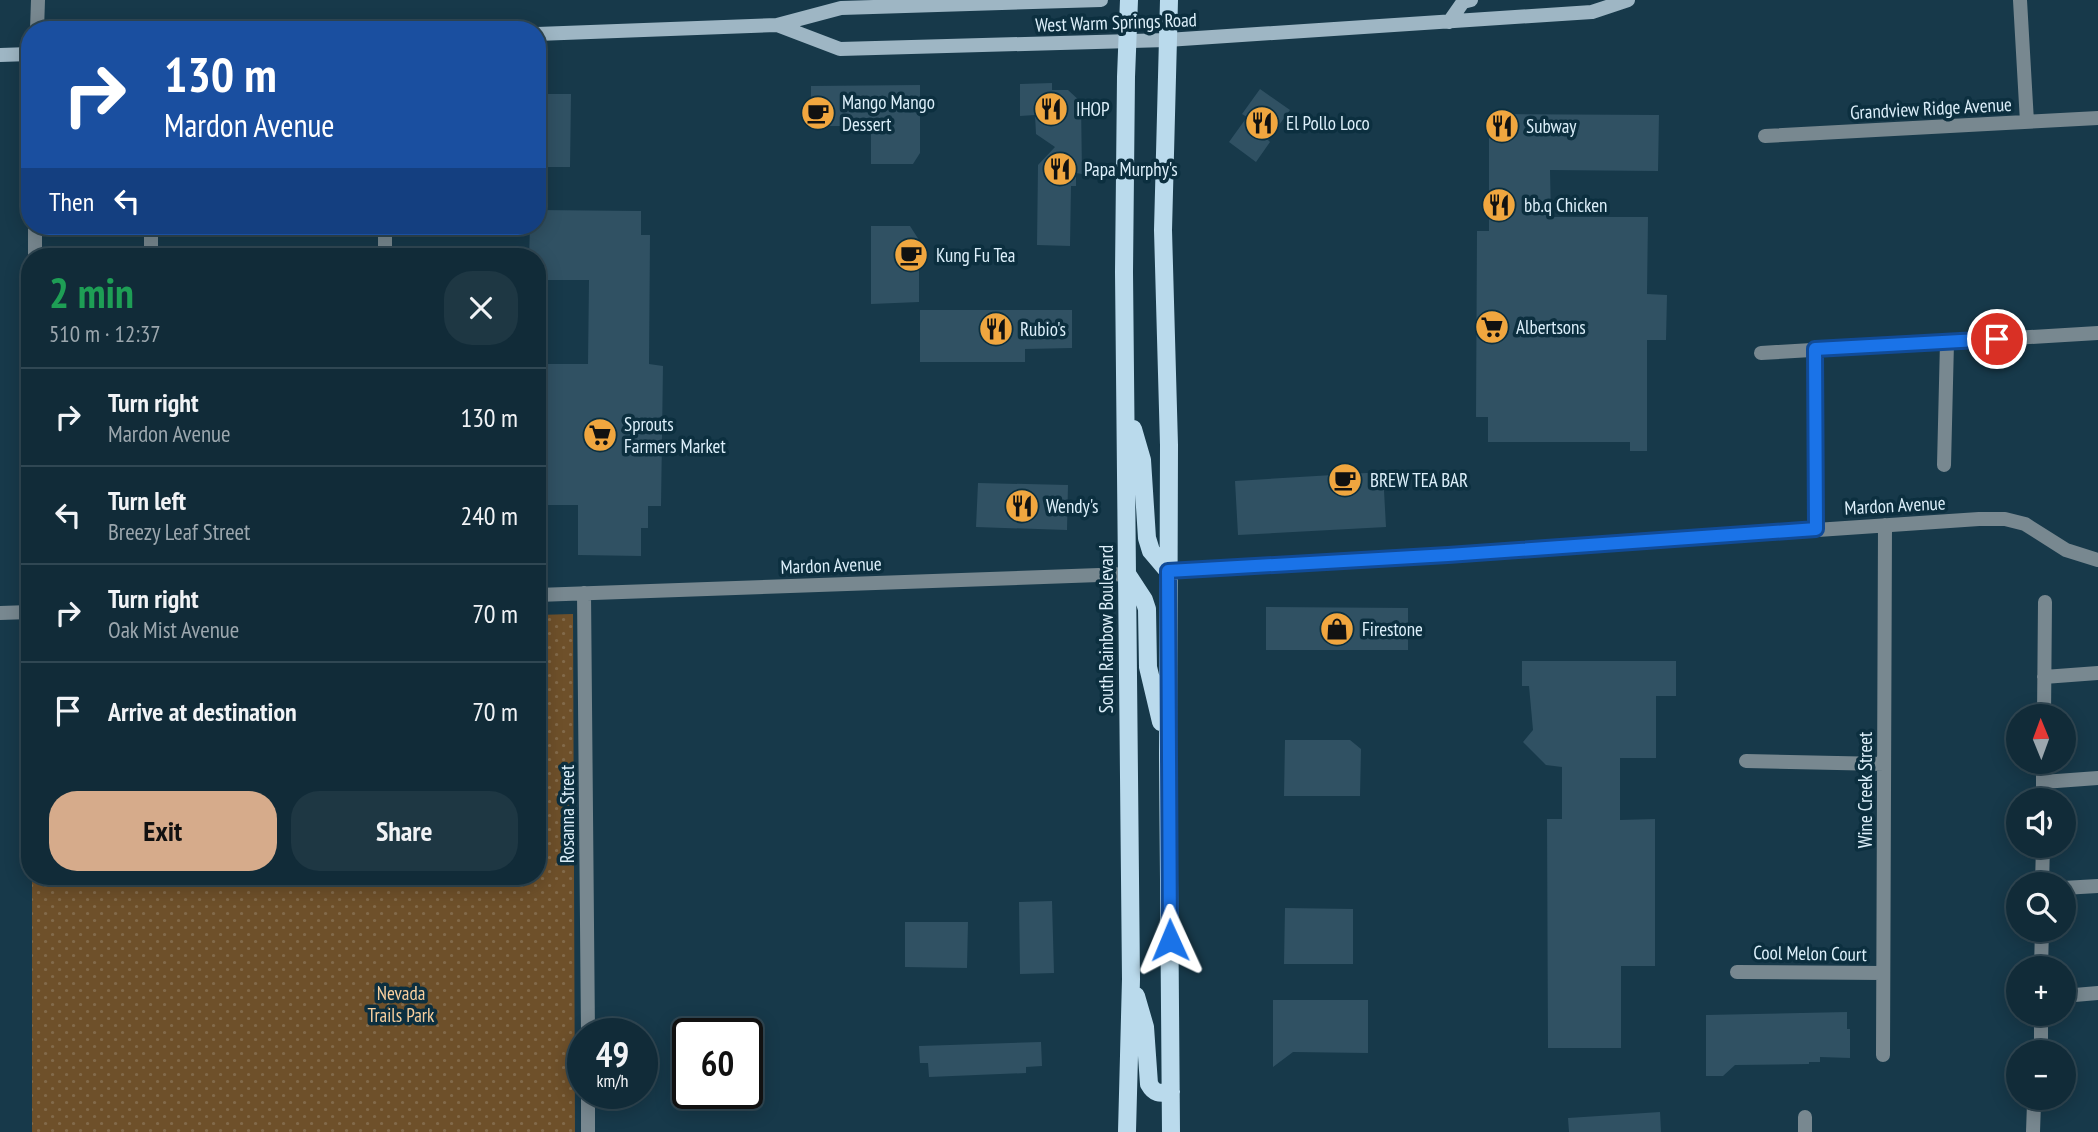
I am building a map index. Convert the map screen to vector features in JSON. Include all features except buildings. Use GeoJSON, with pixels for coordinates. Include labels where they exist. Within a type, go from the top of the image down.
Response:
{"type":"FeatureCollection","features":[{"type":"Feature","properties":{"kind":"main road","name":"West Warm Springs Road"},"geometry":{"type":"LineString","coordinates":[[546,34],[777,25],[841,8],[1101,0]]}},
{"type":"Feature","properties":{"kind":"main road","name":"South Rainbow Boulevard"},"geometry":{"type":"LineString","coordinates":[[1126,1132],[1131,979],[1124,260],[1129,0]]}},
{"type":"Feature","properties":{"kind":"main road"},"geometry":{"type":"LineString","coordinates":[[1169,0],[1163,230],[1168,445],[1171,1132]]}},
{"type":"Feature","properties":{"kind":"main road"},"geometry":{"type":"LineString","coordinates":[[1449,22],[1463,2],[1472,0]]}},
{"type":"Feature","properties":{"kind":"main road","name":"West Warm Springs Road"},"geometry":{"type":"LineString","coordinates":[[777,25],[839,49],[1167,40],[1592,12],[1628,0]]}},
{"type":"Feature","properties":{"kind":"main road"},"geometry":{"type":"LineString","coordinates":[[0,55],[21,54]]}},
{"type":"Feature","properties":{"kind":"main road"},"geometry":{"type":"LineString","coordinates":[[1126,401],[1142,460],[1150,551],[1168,571]]}},
{"type":"Feature","properties":{"kind":"main road"},"geometry":{"type":"LineString","coordinates":[[1127,574],[1147,609],[1148,667],[1168,752]]}},
{"type":"Feature","properties":{"kind":"main road"},"geometry":{"type":"LineString","coordinates":[[1131,979],[1145,1027],[1149,1084],[1157,1093],[1171,1092]]}},
{"type":"Feature","properties":{"kind":"street"},"geometry":{"type":"LineString","coordinates":[[37,21],[38,0]]}},
{"type":"Feature","properties":{"kind":"street"},"geometry":{"type":"LineString","coordinates":[[2020,0],[2027,122]]}},
{"type":"Feature","properties":{"kind":"street","name":"Grandview Ridge Avenue"},"geometry":{"type":"LineString","coordinates":[[1765,136],[2098,118]]}},
{"type":"Feature","properties":{"kind":"street"},"geometry":{"type":"LineString","coordinates":[[1761,353],[2098,333]]}},
{"type":"Feature","properties":{"kind":"street"},"geometry":{"type":"LineString","coordinates":[[1944,465],[1947,342]]}},
{"type":"Feature","properties":{"kind":"street"},"geometry":{"type":"LineString","coordinates":[[1815,349],[1816,529]]}},
{"type":"Feature","properties":{"kind":"street","name":"Mardon Avenue"},"geometry":{"type":"LineString","coordinates":[[1168,571],[2005,519],[2036,529],[2066,550],[2098,560]]}},
{"type":"Feature","properties":{"kind":"street","name":"Wine Creek Street"},"geometry":{"type":"LineString","coordinates":[[1883,1055],[1885,525]]}},
{"type":"Feature","properties":{"kind":"street","name":"Mardon Avenue"},"geometry":{"type":"LineString","coordinates":[[546,595],[1127,574]]}},
{"type":"Feature","properties":{"kind":"street","name":"Rosanna Street"},"geometry":{"type":"LineString","coordinates":[[584,593],[588,1018]]}},
{"type":"Feature","properties":{"kind":"street"},"geometry":{"type":"LineString","coordinates":[[2044,704],[2045,602]]}},
{"type":"Feature","properties":{"kind":"street"},"geometry":{"type":"LineString","coordinates":[[0,614],[21,613]]}},
{"type":"Feature","properties":{"kind":"street"},"geometry":{"type":"LineString","coordinates":[[2044,677],[2098,673]]}},
{"type":"Feature","properties":{"kind":"street"},"geometry":{"type":"LineString","coordinates":[[1746,761],[1884,764]]}},
{"type":"Feature","properties":{"kind":"street"},"geometry":{"type":"LineString","coordinates":[[2043,774],[2043,788]]}},
{"type":"Feature","properties":{"kind":"street"},"geometry":{"type":"LineString","coordinates":[[2043,782],[2098,778]]}},
{"type":"Feature","properties":{"kind":"street"},"geometry":{"type":"LineString","coordinates":[[2076,887],[2098,886]]}},
{"type":"Feature","properties":{"kind":"street","name":"Cool Melon Court"},"geometry":{"type":"LineString","coordinates":[[1737,972],[1883,973]]}},
{"type":"Feature","properties":{"kind":"street"},"geometry":{"type":"LineString","coordinates":[[2076,995],[2098,993]]}},
{"type":"Feature","properties":{"kind":"street"},"geometry":{"type":"LineString","coordinates":[[588,1109],[588,1132]]}},
{"type":"Feature","properties":{"kind":"street"},"geometry":{"type":"LineString","coordinates":[[2033,1132],[2034,1110]]}},
{"type":"Feature","properties":{"kind":"green space","name":"Nevada Trails Park"},"geometry":{"type":"Polygon","coordinates":[[[573,614],[575,1018],[567,1018],[567,1109],[575,1109],[575,1132],[32,1132],[32,885],[546,885],[546,615],[573,614]]]}},
{"type":"Feature","properties":{"kind":"place","name":"IHOP"},"geometry":{"type":"Point","coordinates":[1051,109]}},
{"type":"Feature","properties":{"kind":"place","name":"Mango Mango Dessert"},"geometry":{"type":"Point","coordinates":[818,113]}},
{"type":"Feature","properties":{"kind":"place","name":"El Pollo Loco"},"geometry":{"type":"Point","coordinates":[1262,123]}},
{"type":"Feature","properties":{"kind":"place","name":"Subway"},"geometry":{"type":"Point","coordinates":[1502,126]}},
{"type":"Feature","properties":{"kind":"place","name":"Papa Murphy's"},"geometry":{"type":"Point","coordinates":[1060,169]}},
{"type":"Feature","properties":{"kind":"place","name":"bb.q Chicken"},"geometry":{"type":"Point","coordinates":[1499,205]}},
{"type":"Feature","properties":{"kind":"place","name":"Kung Fu Tea"},"geometry":{"type":"Point","coordinates":[911,255]}},
{"type":"Feature","properties":{"kind":"place","name":"Albertsons"},"geometry":{"type":"Point","coordinates":[1492,327]}},
{"type":"Feature","properties":{"kind":"place","name":"Rubio's"},"geometry":{"type":"Point","coordinates":[996,329]}},
{"type":"Feature","properties":{"kind":"place","name":"Sprouts Farmers Market"},"geometry":{"type":"Point","coordinates":[600,435]}},
{"type":"Feature","properties":{"kind":"place","name":"BREW TEA BAR"},"geometry":{"type":"Point","coordinates":[1345,480]}},
{"type":"Feature","properties":{"kind":"place","name":"Wendy's"},"geometry":{"type":"Point","coordinates":[1022,506]}},
{"type":"Feature","properties":{"kind":"place","name":"Firestone"},"geometry":{"type":"Point","coordinates":[1337,629]}},
{"type":"Feature","properties":{"kind":"route"},"geometry":{"type":"LineString","coordinates":[[1170,940],[1168,571],[1448,555],[1816,529],[1815,349],[1997,339]]}}]}
